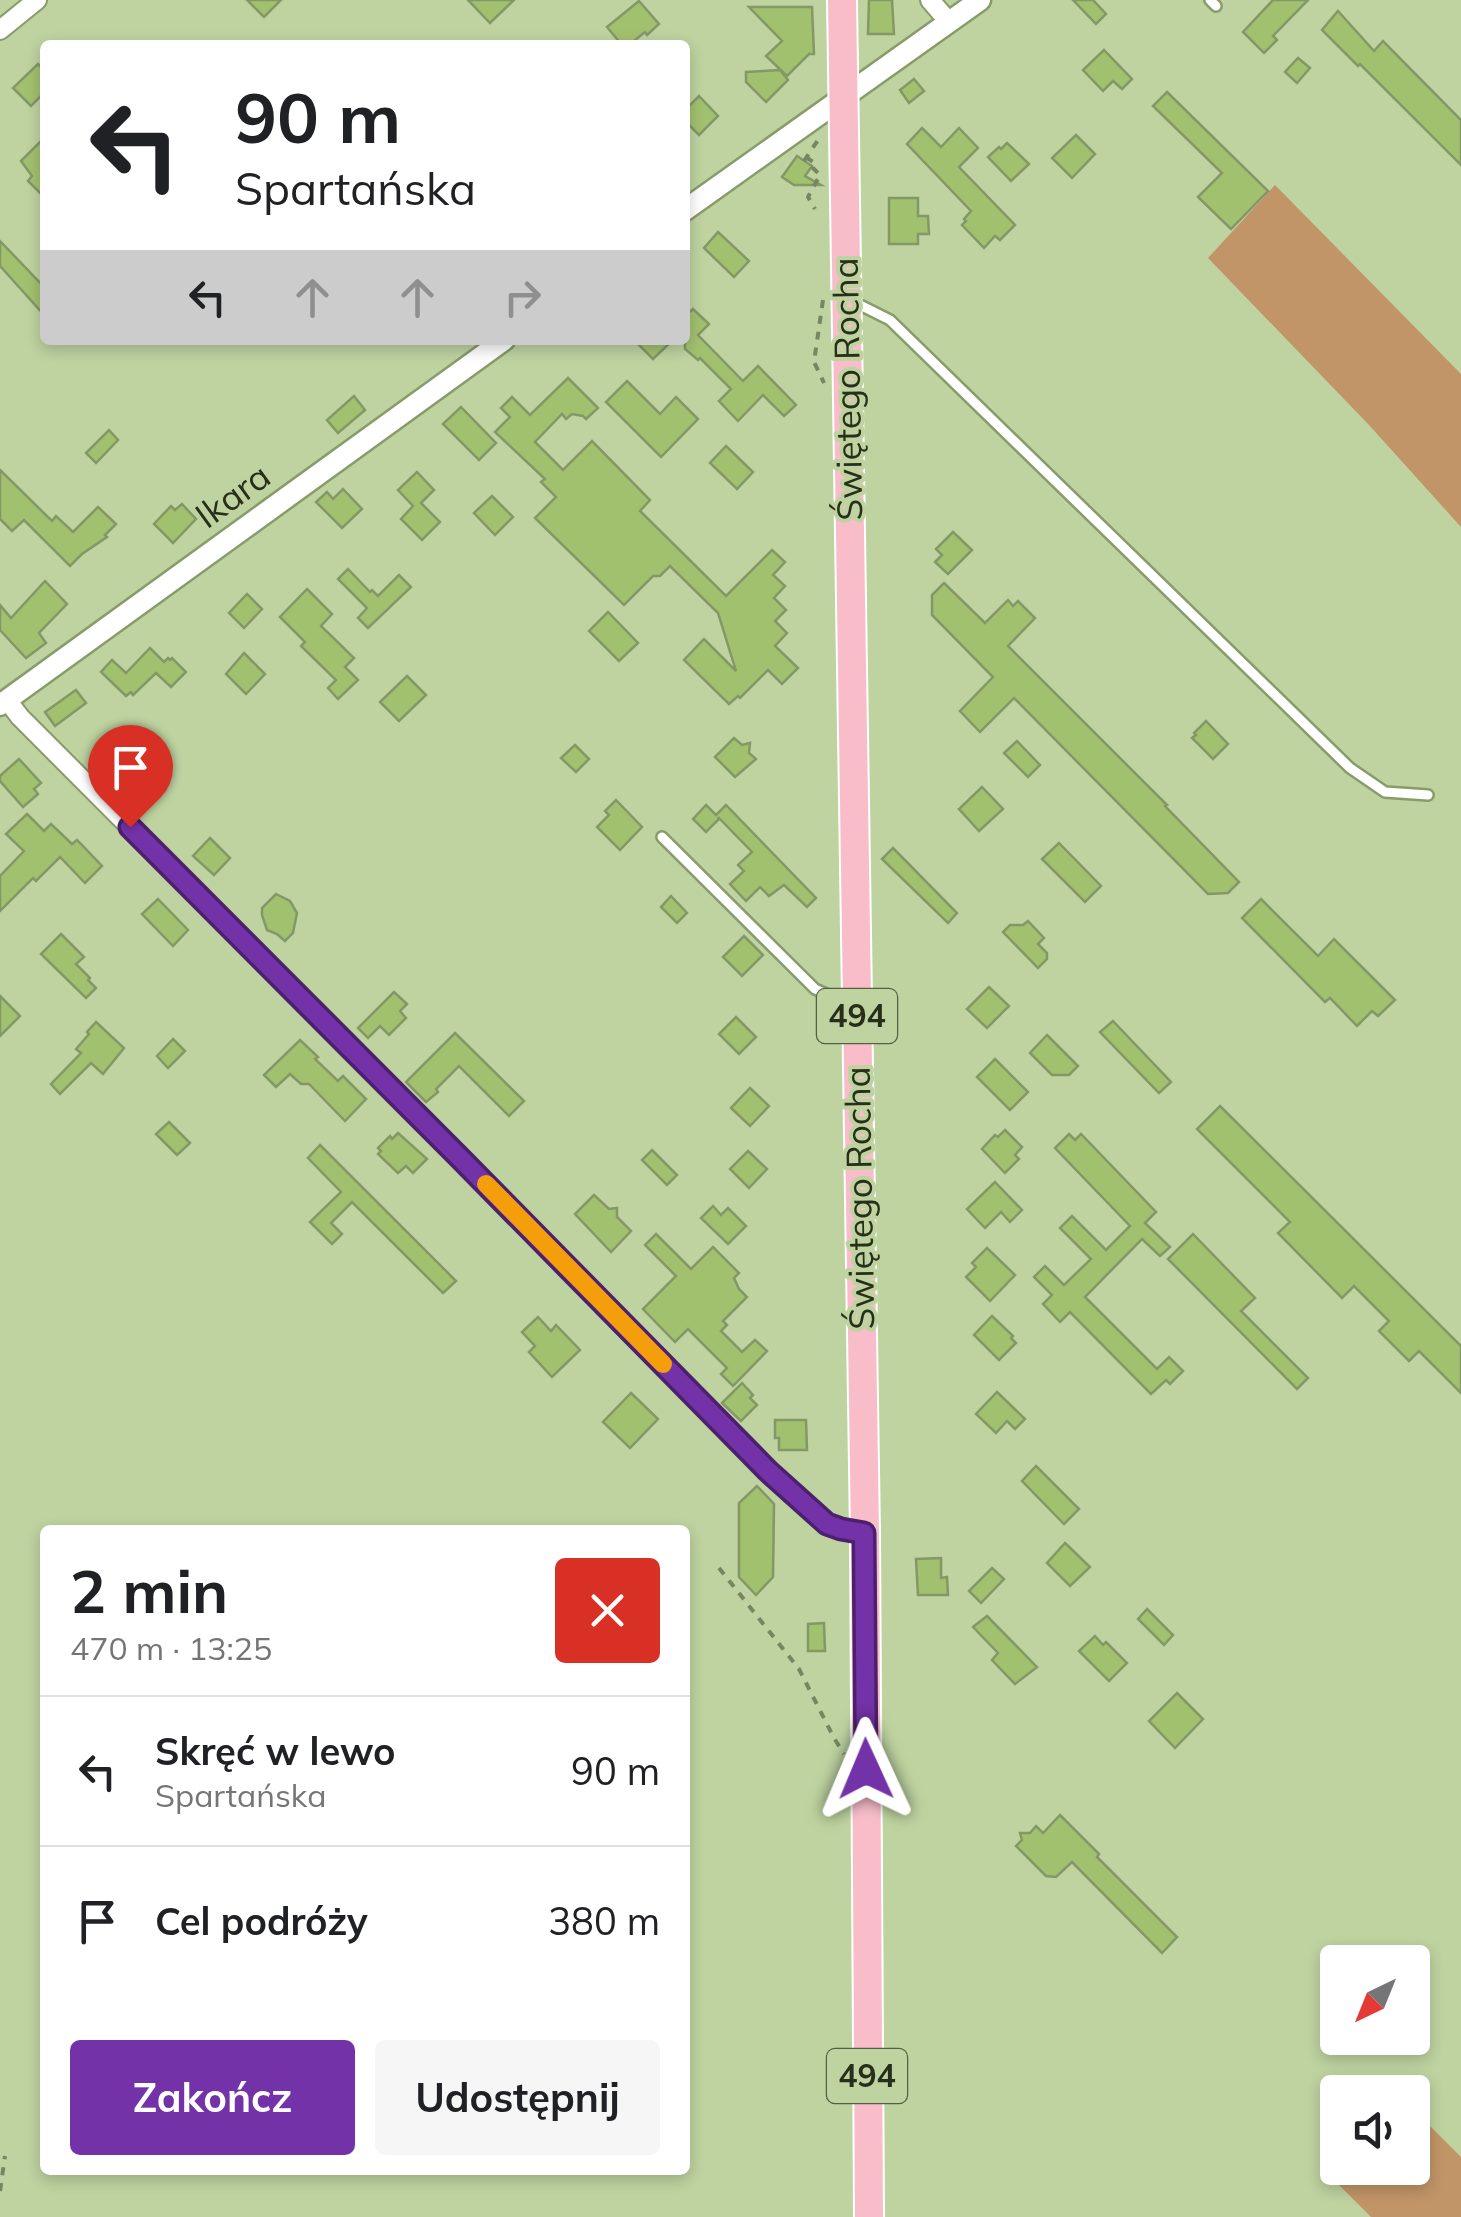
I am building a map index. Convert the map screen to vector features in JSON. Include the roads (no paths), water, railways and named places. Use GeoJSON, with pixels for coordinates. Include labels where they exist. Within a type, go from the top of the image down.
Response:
{"type":"FeatureCollection","features":[{"type":"Feature","properties":{"kind":"main road","name":"Świętego Rocha"},"geometry":{"type":"LineString","coordinates":[[842,0],[864,1533],[869,2217]]}},
{"type":"Feature","properties":{"kind":"street"},"geometry":{"type":"LineString","coordinates":[[2,25],[36,0]]}},
{"type":"Feature","properties":{"kind":"street"},"geometry":{"type":"LineString","coordinates":[[930,0],[949,22]]}},
{"type":"Feature","properties":{"kind":"street"},"geometry":{"type":"LineString","coordinates":[[690,206],[980,0]]}},
{"type":"Feature","properties":{"kind":"street","name":"Ikara"},"geometry":{"type":"LineString","coordinates":[[3,702],[497,345]]}},
{"type":"Feature","properties":{"kind":"street"},"geometry":{"type":"LineString","coordinates":[[3,702],[768,1471],[827,1524],[864,1533]]}},
{"type":"Feature","properties":{"kind":"lane"},"geometry":{"type":"LineString","coordinates":[[847,304],[862,306],[890,320],[1350,768],[1385,792],[1428,795]]}},
{"type":"Feature","properties":{"kind":"lane"},"geometry":{"type":"LineString","coordinates":[[662,837],[815,989],[857,1004]]}}]}
